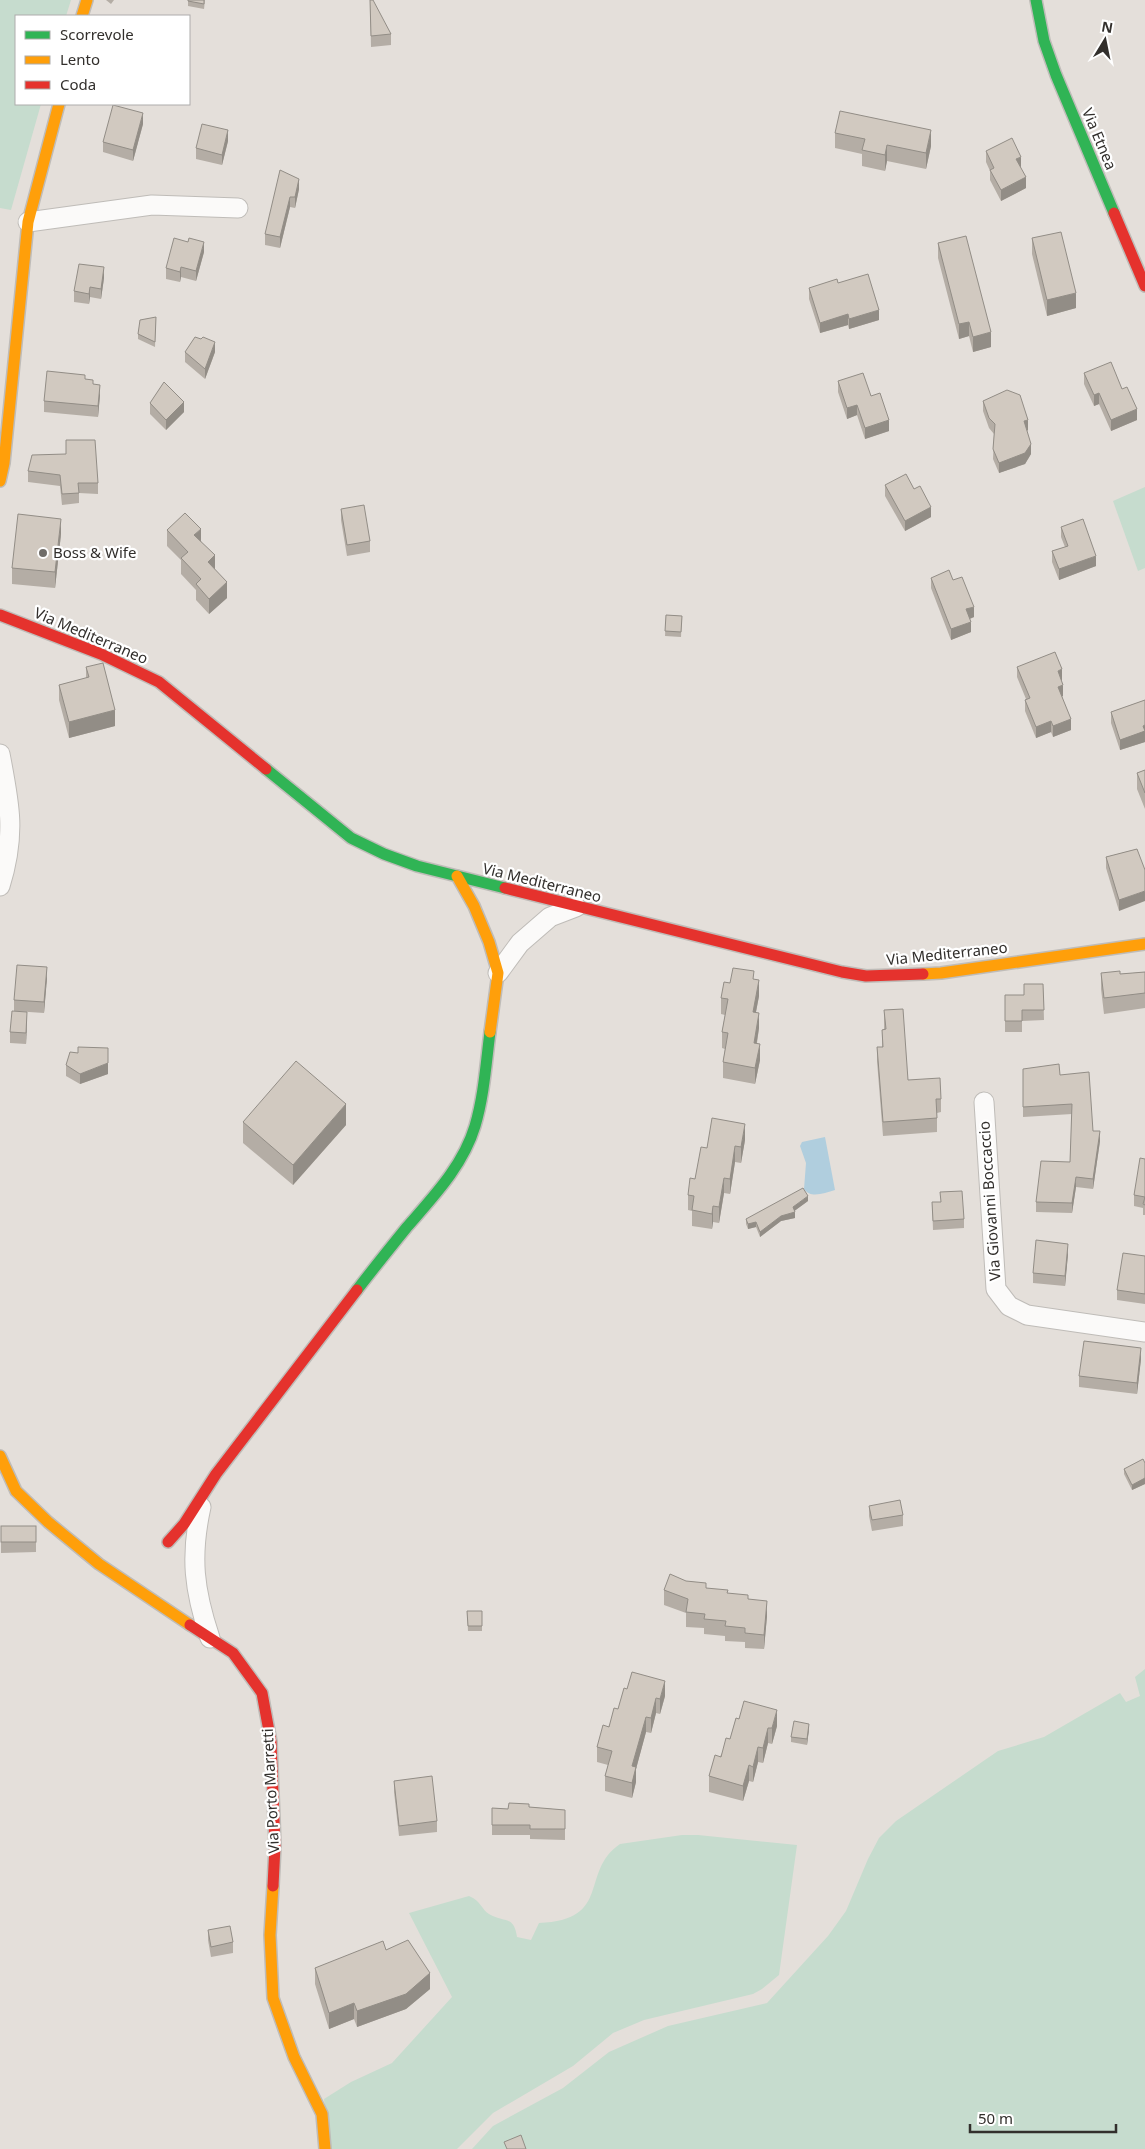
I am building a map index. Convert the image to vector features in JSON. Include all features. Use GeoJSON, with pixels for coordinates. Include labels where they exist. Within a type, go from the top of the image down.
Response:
{"type":"FeatureCollection","features":[{"type":"Feature","properties":{"kind":"street"},"geometry":{"type":"LineString","coordinates":[[82,15],[86,0]]}},
{"type":"Feature","properties":{"kind":"street","name":"Via Etnea"},"geometry":{"type":"LineString","coordinates":[[1036,0],[1044,41],[1056,75],[1145,286]]}},
{"type":"Feature","properties":{"kind":"street"},"geometry":{"type":"LineString","coordinates":[[0,481],[4,463],[28,222],[59,105]]}},
{"type":"Feature","properties":{"kind":"street"},"geometry":{"type":"LineString","coordinates":[[28,222],[152,204],[238,208]]}},
{"type":"Feature","properties":{"kind":"street","name":"Via Mediterraneo"},"geometry":{"type":"LineString","coordinates":[[0,615],[96,651],[132,667],[159,682],[351,838],[384,854],[417,866],[576,907],[842,972],[866,976],[941,973],[1145,944]]}},
{"type":"Feature","properties":{"kind":"street"},"geometry":{"type":"LineString","coordinates":[[0,754],[10,808],[11,836],[8,861],[0,885]]}},
{"type":"Feature","properties":{"kind":"street"},"geometry":{"type":"LineString","coordinates":[[168,1542],[184,1524],[222,1467],[382,1257],[445,1183],[461,1157],[474,1127],[484,1082],[498,973],[489,942],[474,906],[457,876]]}},
{"type":"Feature","properties":{"kind":"street"},"geometry":{"type":"LineString","coordinates":[[498,973],[520,943],[550,916],[576,907]]}},
{"type":"Feature","properties":{"kind":"street","name":"Via Giovanni Boccaccio"},"geometry":{"type":"LineString","coordinates":[[984,1102],[996,1289],[1009,1306],[1027,1315],[1145,1332]]}},
{"type":"Feature","properties":{"kind":"street","name":"Via Porto Marretti"},"geometry":{"type":"LineString","coordinates":[[0,1456],[16,1491],[48,1522],[98,1564],[233,1653],[262,1693],[271,1742],[275,1846],[270,1935],[272,1998],[294,2057],[322,2114],[325,2149]]}},
{"type":"Feature","properties":{"kind":"street"},"geometry":{"type":"LineString","coordinates":[[202,1498],[196,1529],[193,1561],[197,1592],[210,1638]]}},
{"type":"Feature","properties":{"kind":"green space"},"geometry":{"type":"Polygon","coordinates":[[[0,0],[71,0],[66,15],[15,15],[15,105],[41,105],[11,210],[0,208],[0,0]]]}},
{"type":"Feature","properties":{"kind":"green space"},"geometry":{"type":"Polygon","coordinates":[[[1145,487],[1145,568],[1138,571],[1113,501],[1145,487]]]}},
{"type":"Feature","properties":{"kind":"green space"},"geometry":{"type":"Polygon","coordinates":[[[1145,1669],[1145,2149],[472,2149],[493,2126],[563,2088],[609,2052],[668,2026],[767,2003],[828,1936],[846,1911],[879,1838],[896,1821],[998,1751],[1044,1737],[1120,1693],[1126,1702],[1140,1696],[1135,1677],[1145,1669]]]}},
{"type":"Feature","properties":{"kind":"green space"},"geometry":{"type":"Polygon","coordinates":[[[682,1835],[797,1845],[779,1975],[753,1994],[644,2020],[613,2033],[573,2066],[493,2113],[457,2149],[329,2149],[324,2099],[351,2082],[392,2063],[452,1997],[409,1913],[469,1896],[476,1900],[489,1914],[511,1922],[516,1930],[517,1937],[531,1940],[539,1923],[562,1920],[577,1913],[586,1904],[592,1893],[600,1868],[608,1855],[620,1844],[682,1835]]]}},
{"type":"Feature","properties":{"kind":"water"},"geometry":{"type":"Polygon","coordinates":[[[825,1137],[835,1190],[814,1195],[804,1189],[806,1163],[800,1146],[802,1142],[825,1137]]]}},
{"type":"Feature","properties":{"kind":"building"},"geometry":{"type":"Polygon","coordinates":[[[204,0],[204,4],[188,1],[204,0]]]}},
{"type":"Feature","properties":{"kind":"building"},"geometry":{"type":"Polygon","coordinates":[[[370,0],[373,0],[391,34],[371,36],[370,0]]]}},
{"type":"Feature","properties":{"kind":"building"},"geometry":{"type":"Polygon","coordinates":[[[113,105],[143,113],[133,150],[103,142],[113,105]]]}},
{"type":"Feature","properties":{"kind":"building"},"geometry":{"type":"Polygon","coordinates":[[[840,111],[931,130],[926,153],[887,145],[885,155],[862,150],[865,139],[835,133],[840,111]]]}},
{"type":"Feature","properties":{"kind":"building"},"geometry":{"type":"Polygon","coordinates":[[[202,124],[228,130],[222,155],[196,148],[202,124]]]}},
{"type":"Feature","properties":{"kind":"building"},"geometry":{"type":"Polygon","coordinates":[[[1012,138],[1021,157],[1016,159],[1026,177],[1001,190],[990,170],[994,168],[986,151],[1012,138]]]}},
{"type":"Feature","properties":{"kind":"building"},"geometry":{"type":"Polygon","coordinates":[[[280,170],[299,179],[295,197],[290,197],[280,237],[265,234],[280,170]]]}},
{"type":"Feature","properties":{"kind":"building"},"geometry":{"type":"Polygon","coordinates":[[[1061,232],[1076,293],[1047,300],[1032,238],[1061,232]]]}},
{"type":"Feature","properties":{"kind":"building"},"geometry":{"type":"Polygon","coordinates":[[[966,236],[991,332],[973,337],[969,322],[959,324],[938,243],[966,236]]]}},
{"type":"Feature","properties":{"kind":"building"},"geometry":{"type":"Polygon","coordinates":[[[174,238],[188,242],[189,238],[204,242],[196,271],[181,267],[180,272],[166,268],[174,238]]]}},
{"type":"Feature","properties":{"kind":"building"},"geometry":{"type":"Polygon","coordinates":[[[79,264],[104,267],[101,289],[90,287],[89,294],[74,291],[79,264]]]}},
{"type":"Feature","properties":{"kind":"building"},"geometry":{"type":"Polygon","coordinates":[[[868,274],[879,310],[849,319],[848,314],[820,323],[809,288],[837,279],[838,283],[868,274]]]}},
{"type":"Feature","properties":{"kind":"building"},"geometry":{"type":"Polygon","coordinates":[[[156,317],[155,342],[138,334],[140,320],[156,317]]]}},
{"type":"Feature","properties":{"kind":"building"},"geometry":{"type":"Polygon","coordinates":[[[195,337],[201,339],[203,337],[215,342],[205,369],[185,352],[195,337]]]}},
{"type":"Feature","properties":{"kind":"building"},"geometry":{"type":"Polygon","coordinates":[[[1111,362],[1122,389],[1127,387],[1137,409],[1111,420],[1099,393],[1094,395],[1084,373],[1111,362]]]}},
{"type":"Feature","properties":{"kind":"building"},"geometry":{"type":"Polygon","coordinates":[[[47,371],[85,375],[85,379],[93,380],[93,384],[100,385],[98,406],[44,401],[47,371]]]}},
{"type":"Feature","properties":{"kind":"building"},"geometry":{"type":"Polygon","coordinates":[[[863,373],[871,396],[880,393],[889,420],[865,428],[857,405],[847,408],[838,381],[863,373]]]}},
{"type":"Feature","properties":{"kind":"building"},"geometry":{"type":"Polygon","coordinates":[[[164,382],[184,402],[166,420],[150,403],[164,382]]]}},
{"type":"Feature","properties":{"kind":"building"},"geometry":{"type":"Polygon","coordinates":[[[1007,390],[1020,395],[1028,420],[1024,421],[1031,444],[1025,453],[999,463],[993,449],[995,424],[989,418],[983,401],[1007,390]]]}},
{"type":"Feature","properties":{"kind":"building"},"geometry":{"type":"Polygon","coordinates":[[[66,440],[95,440],[98,483],[78,483],[79,493],[62,494],[60,475],[28,471],[32,455],[66,454],[66,440]]]}},
{"type":"Feature","properties":{"kind":"building"},"geometry":{"type":"Polygon","coordinates":[[[906,474],[914,489],[920,486],[931,507],[905,521],[885,485],[906,474]]]}},
{"type":"Feature","properties":{"kind":"building"},"geometry":{"type":"Polygon","coordinates":[[[364,505],[370,541],[347,545],[341,509],[364,505]]]}},
{"type":"Feature","properties":{"kind":"building"},"geometry":{"type":"Polygon","coordinates":[[[185,513],[201,529],[194,535],[215,555],[208,562],[227,582],[209,599],[196,584],[201,579],[181,558],[188,552],[167,530],[185,513]]]}},
{"type":"Feature","properties":{"kind":"building"},"geometry":{"type":"Polygon","coordinates":[[[18,514],[61,519],[55,572],[12,568],[18,514]]]}},
{"type":"Feature","properties":{"kind":"building"},"geometry":{"type":"Polygon","coordinates":[[[1083,519],[1096,556],[1059,569],[1052,551],[1068,546],[1061,527],[1083,519]]]}},
{"type":"Feature","properties":{"kind":"building"},"geometry":{"type":"Polygon","coordinates":[[[949,570],[953,580],[962,577],[974,607],[966,609],[971,622],[951,629],[931,578],[949,570]]]}},
{"type":"Feature","properties":{"kind":"building"},"geometry":{"type":"Polygon","coordinates":[[[666,615],[682,616],[681,632],[665,631],[666,615]]]}},
{"type":"Feature","properties":{"kind":"building"},"geometry":{"type":"Polygon","coordinates":[[[1055,652],[1062,669],[1058,671],[1063,685],[1058,687],[1071,719],[1053,726],[1051,721],[1036,727],[1025,700],[1030,698],[1017,667],[1055,652]]]}},
{"type":"Feature","properties":{"kind":"building"},"geometry":{"type":"Polygon","coordinates":[[[103,663],[115,710],[69,722],[59,685],[89,677],[86,667],[103,663]]]}},
{"type":"Feature","properties":{"kind":"building"},"geometry":{"type":"Polygon","coordinates":[[[1145,700],[1145,725],[1143,726],[1145,731],[1120,740],[1111,712],[1145,700]]]}},
{"type":"Feature","properties":{"kind":"building"},"geometry":{"type":"Polygon","coordinates":[[[1145,770],[1145,793],[1137,773],[1145,770]]]}},
{"type":"Feature","properties":{"kind":"building"},"geometry":{"type":"Polygon","coordinates":[[[1137,849],[1145,870],[1145,891],[1119,900],[1106,857],[1137,849]]]}},
{"type":"Feature","properties":{"kind":"building"},"geometry":{"type":"Polygon","coordinates":[[[17,965],[47,967],[44,1002],[14,1000],[17,965]]]}},
{"type":"Feature","properties":{"kind":"building"},"geometry":{"type":"Polygon","coordinates":[[[733,968],[754,971],[753,979],[759,980],[753,1012],[759,1013],[754,1043],[760,1044],[755,1068],[723,1062],[728,1033],[722,1032],[728,999],[721,998],[724,982],[730,983],[733,968]]]}},
{"type":"Feature","properties":{"kind":"building"},"geometry":{"type":"Polygon","coordinates":[[[1120,971],[1120,974],[1145,972],[1145,993],[1104,998],[1101,973],[1120,971]]]}},
{"type":"Feature","properties":{"kind":"building"},"geometry":{"type":"Polygon","coordinates":[[[1024,984],[1043,984],[1044,1010],[1022,1010],[1022,1021],[1005,1021],[1005,995],[1024,995],[1024,984]]]}},
{"type":"Feature","properties":{"kind":"building"},"geometry":{"type":"Polygon","coordinates":[[[903,1009],[908,1080],[940,1078],[941,1099],[936,1099],[937,1118],[883,1122],[877,1047],[883,1047],[882,1030],[886,1029],[884,1010],[903,1009]]]}},
{"type":"Feature","properties":{"kind":"building"},"geometry":{"type":"Polygon","coordinates":[[[12,1011],[27,1012],[26,1033],[10,1032],[12,1011]]]}},
{"type":"Feature","properties":{"kind":"building"},"geometry":{"type":"Polygon","coordinates":[[[78,1047],[108,1048],[108,1063],[80,1074],[66,1065],[70,1052],[78,1053],[78,1047]]]}},
{"type":"Feature","properties":{"kind":"building"},"geometry":{"type":"Polygon","coordinates":[[[296,1061],[346,1104],[293,1165],[243,1122],[296,1061]]]}},
{"type":"Feature","properties":{"kind":"building"},"geometry":{"type":"Polygon","coordinates":[[[1059,1064],[1060,1075],[1089,1072],[1093,1131],[1100,1131],[1093,1179],[1076,1177],[1072,1203],[1036,1202],[1041,1161],[1070,1162],[1072,1104],[1023,1107],[1023,1069],[1059,1064]]]}},
{"type":"Feature","properties":{"kind":"building"},"geometry":{"type":"Polygon","coordinates":[[[712,1118],[745,1124],[741,1147],[735,1146],[730,1179],[724,1178],[719,1207],[713,1206],[712,1214],[692,1210],[694,1196],[688,1195],[690,1178],[695,1179],[701,1147],[707,1148],[712,1118]]]}},
{"type":"Feature","properties":{"kind":"building"},"geometry":{"type":"Polygon","coordinates":[[[1140,1158],[1145,1159],[1145,1197],[1134,1195],[1140,1158]]]}},
{"type":"Feature","properties":{"kind":"building"},"geometry":{"type":"Polygon","coordinates":[[[803,1188],[808,1196],[793,1207],[795,1212],[781,1216],[760,1232],[756,1222],[748,1224],[746,1219],[803,1188]]]}},
{"type":"Feature","properties":{"kind":"building"},"geometry":{"type":"Polygon","coordinates":[[[962,1191],[964,1219],[933,1221],[932,1202],[941,1202],[940,1192],[962,1191]]]}},
{"type":"Feature","properties":{"kind":"building"},"geometry":{"type":"Polygon","coordinates":[[[1036,1240],[1068,1244],[1065,1276],[1033,1273],[1036,1240]]]}},
{"type":"Feature","properties":{"kind":"building"},"geometry":{"type":"Polygon","coordinates":[[[1123,1253],[1145,1256],[1145,1294],[1117,1290],[1123,1253]]]}},
{"type":"Feature","properties":{"kind":"building"},"geometry":{"type":"Polygon","coordinates":[[[1084,1341],[1141,1348],[1137,1383],[1079,1376],[1084,1341]]]}},
{"type":"Feature","properties":{"kind":"building"},"geometry":{"type":"Polygon","coordinates":[[[1143,1459],[1145,1463],[1145,1478],[1132,1485],[1124,1469],[1143,1459]]]}},
{"type":"Feature","properties":{"kind":"building"},"geometry":{"type":"Polygon","coordinates":[[[900,1500],[903,1515],[872,1520],[869,1506],[900,1500]]]}},
{"type":"Feature","properties":{"kind":"building"},"geometry":{"type":"Polygon","coordinates":[[[1,1526],[36,1526],[36,1542],[1,1542],[1,1526]]]}},
{"type":"Feature","properties":{"kind":"building"},"geometry":{"type":"Polygon","coordinates":[[[670,1574],[686,1581],[706,1583],[706,1588],[728,1590],[727,1593],[748,1595],[748,1599],[767,1601],[764,1635],[745,1633],[745,1628],[725,1626],[726,1621],[704,1619],[705,1614],[686,1612],[688,1599],[664,1590],[670,1574]]]}},
{"type":"Feature","properties":{"kind":"building"},"geometry":{"type":"Polygon","coordinates":[[[467,1611],[482,1611],[482,1626],[468,1626],[467,1611]]]}},
{"type":"Feature","properties":{"kind":"building"},"geometry":{"type":"Polygon","coordinates":[[[632,1672],[665,1681],[660,1699],[656,1698],[651,1718],[646,1717],[632,1766],[636,1767],[632,1783],[605,1776],[612,1751],[597,1747],[603,1725],[609,1727],[614,1708],[618,1709],[624,1688],[627,1689],[632,1672]]]}},
{"type":"Feature","properties":{"kind":"building"},"geometry":{"type":"Polygon","coordinates":[[[744,1701],[777,1710],[772,1728],[768,1728],[763,1748],[758,1747],[753,1767],[749,1765],[743,1786],[709,1776],[715,1755],[721,1757],[726,1738],[730,1739],[736,1718],[739,1719],[744,1701]]]}},
{"type":"Feature","properties":{"kind":"building"},"geometry":{"type":"Polygon","coordinates":[[[794,1721],[809,1724],[807,1739],[791,1737],[794,1721]]]}},
{"type":"Feature","properties":{"kind":"building"},"geometry":{"type":"Polygon","coordinates":[[[432,1776],[437,1821],[399,1826],[394,1781],[432,1776]]]}},
{"type":"Feature","properties":{"kind":"building"},"geometry":{"type":"Polygon","coordinates":[[[509,1803],[565,1810],[565,1829],[530,1829],[530,1825],[492,1825],[492,1808],[508,1809],[509,1803]]]}},
{"type":"Feature","properties":{"kind":"building"},"geometry":{"type":"Polygon","coordinates":[[[230,1926],[233,1942],[211,1947],[208,1930],[230,1926]]]}},
{"type":"Feature","properties":{"kind":"building"},"geometry":{"type":"Polygon","coordinates":[[[408,1940],[430,1973],[406,1994],[357,2011],[354,2003],[329,2013],[315,1968],[383,1941],[386,1950],[408,1940]]]}},
{"type":"Feature","properties":{"kind":"building"},"geometry":{"type":"Polygon","coordinates":[[[521,2135],[526,2149],[507,2149],[504,2142],[521,2135]]]}},
{"type":"Feature","properties":{"kind":"traffic: fast"},"geometry":{"type":"LineString","coordinates":[[1036,0],[1044,41],[1056,75],[1114,213]]}},
{"type":"Feature","properties":{"kind":"traffic: fast"},"geometry":{"type":"LineString","coordinates":[[266,769],[351,838],[384,854],[417,866],[505,888]]}},
{"type":"Feature","properties":{"kind":"traffic: fast"},"geometry":{"type":"LineString","coordinates":[[357,1290],[437,1192],[455,1168],[470,1141],[481,1103],[490,1032]]}},
{"type":"Feature","properties":{"kind":"traffic: slow"},"geometry":{"type":"LineString","coordinates":[[82,15],[87,0]]}},
{"type":"Feature","properties":{"kind":"traffic: slow"},"geometry":{"type":"LineString","coordinates":[[0,481],[4,463],[28,222],[59,105]]}},
{"type":"Feature","properties":{"kind":"traffic: slow"},"geometry":{"type":"LineString","coordinates":[[457,876],[474,906],[489,942],[498,973],[490,1032]]}},
{"type":"Feature","properties":{"kind":"traffic: slow"},"geometry":{"type":"LineString","coordinates":[[923,974],[1145,944]]}},
{"type":"Feature","properties":{"kind":"traffic: slow"},"geometry":{"type":"LineString","coordinates":[[0,1456],[16,1491],[48,1522],[99,1564],[190,1625]]}},
{"type":"Feature","properties":{"kind":"traffic: slow"},"geometry":{"type":"LineString","coordinates":[[273,1886],[270,1935],[273,1998],[294,2057],[322,2114],[325,2149]]}},
{"type":"Feature","properties":{"kind":"traffic: jam"},"geometry":{"type":"LineString","coordinates":[[1114,213],[1145,286]]}},
{"type":"Feature","properties":{"kind":"traffic: jam"},"geometry":{"type":"LineString","coordinates":[[0,615],[101,654],[159,682],[266,769]]}},
{"type":"Feature","properties":{"kind":"traffic: jam"},"geometry":{"type":"LineString","coordinates":[[505,888],[842,972],[866,976],[923,974]]}},
{"type":"Feature","properties":{"kind":"traffic: jam"},"geometry":{"type":"LineString","coordinates":[[168,1542],[184,1524],[216,1474],[357,1290]]}},
{"type":"Feature","properties":{"kind":"traffic: jam"},"geometry":{"type":"LineString","coordinates":[[190,1625],[233,1653],[262,1693],[271,1742],[275,1846],[273,1886]]}},
{"type":"Feature","properties":{"kind":"place","name":"Boss & Wife"},"geometry":{"type":"Point","coordinates":[43,553]}}]}
